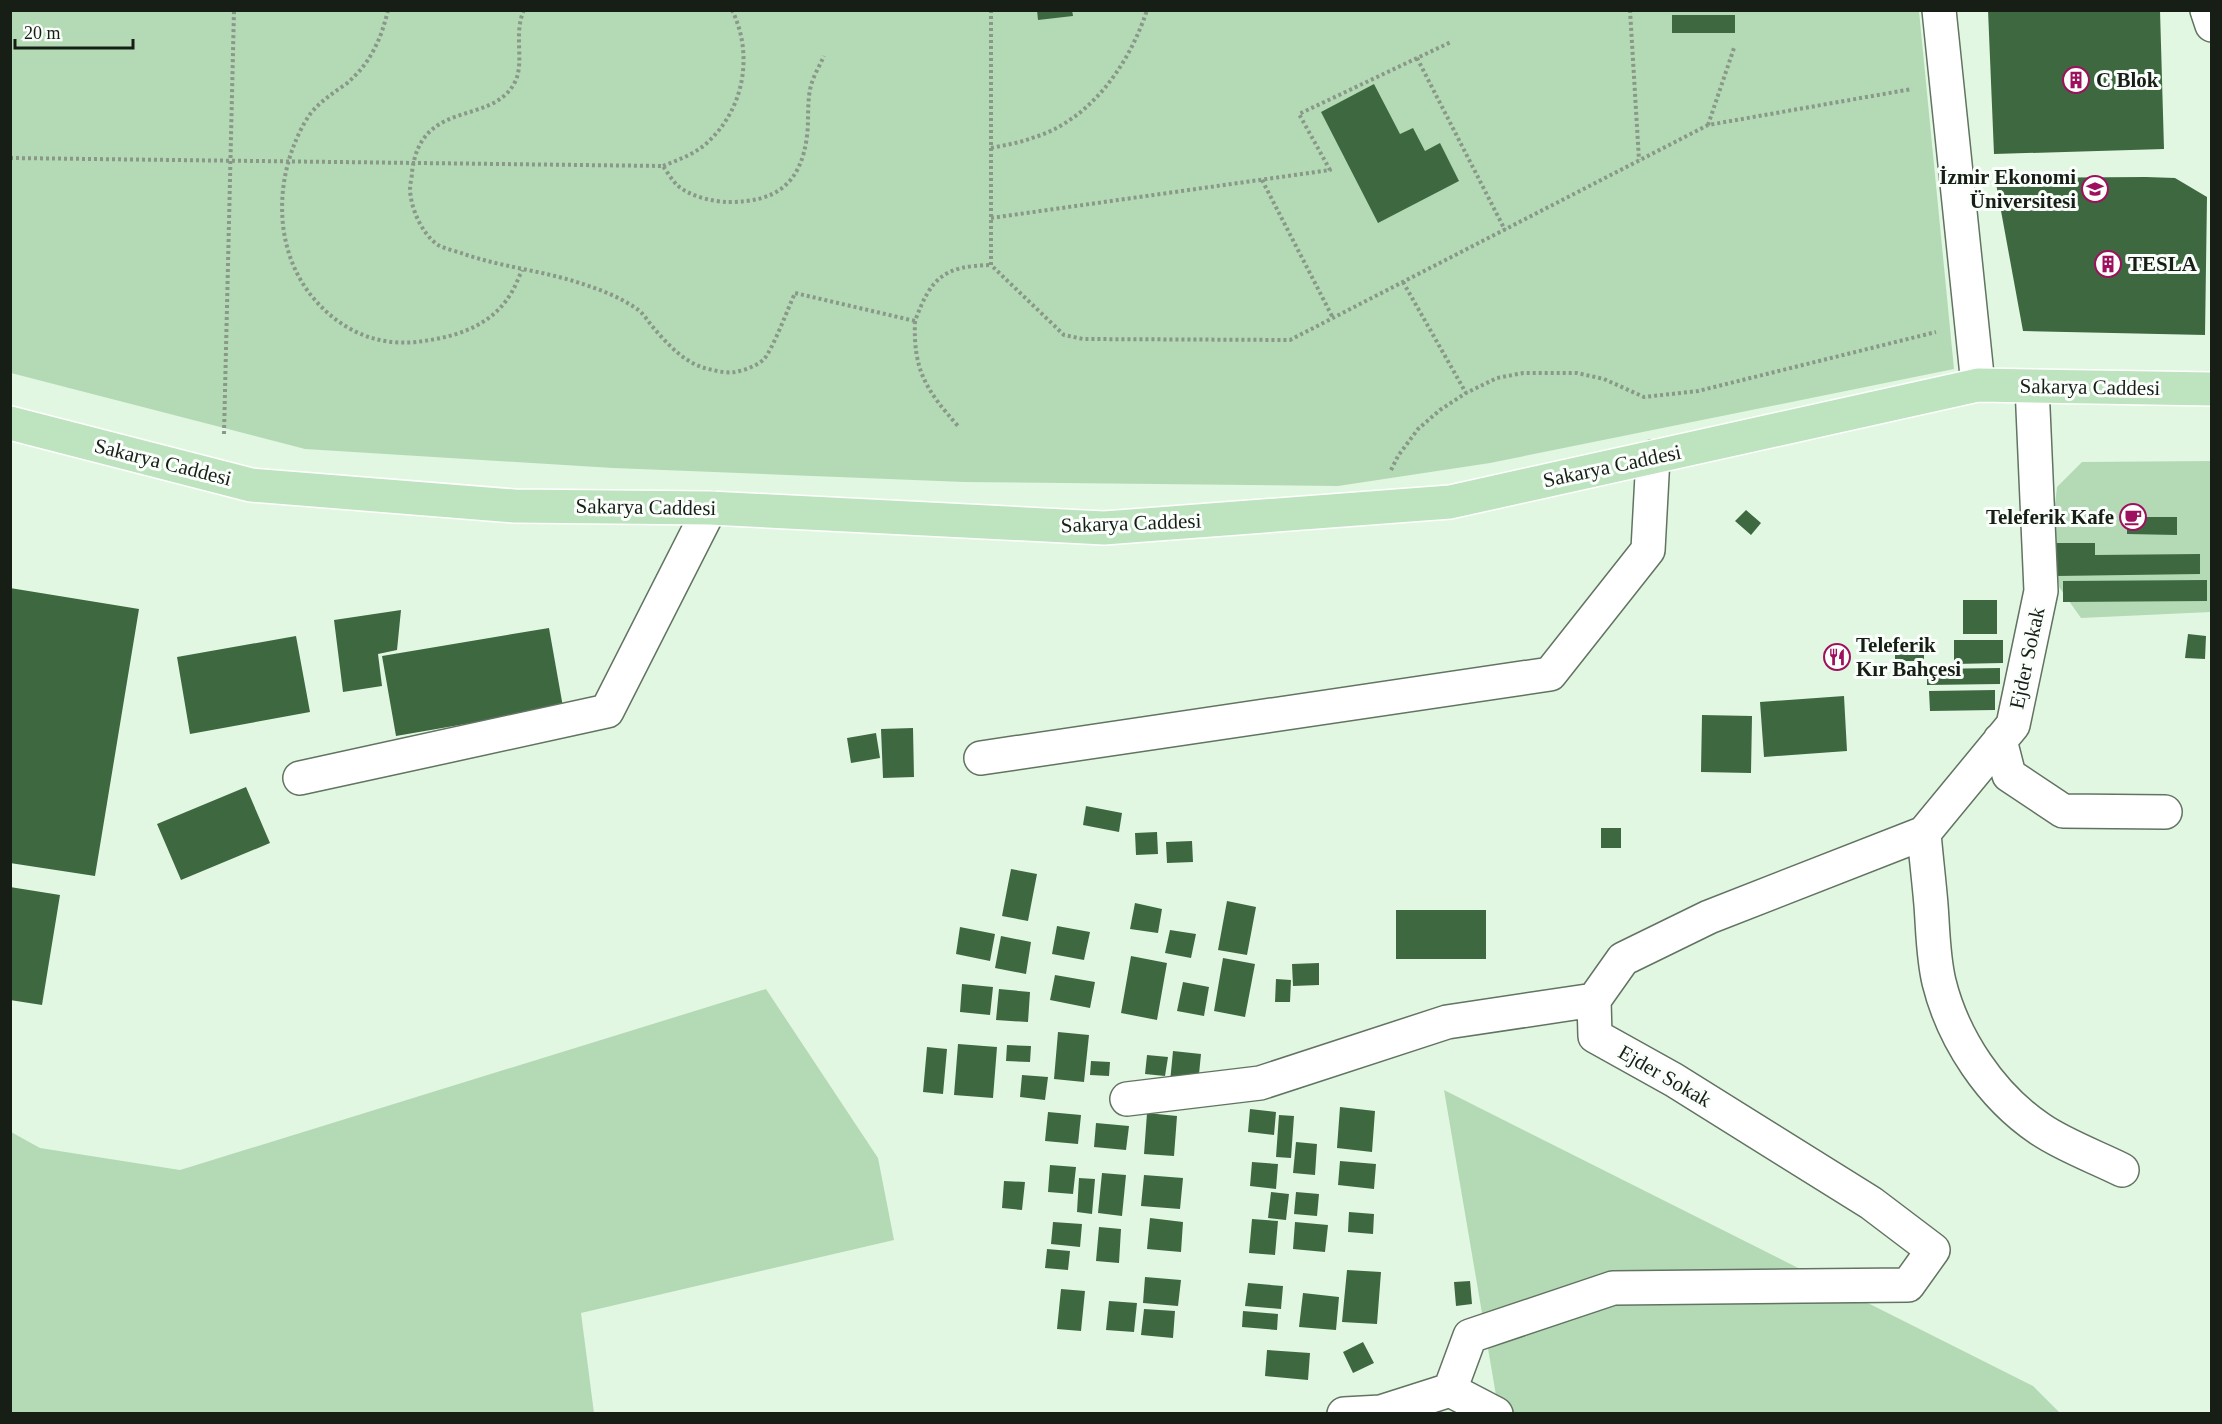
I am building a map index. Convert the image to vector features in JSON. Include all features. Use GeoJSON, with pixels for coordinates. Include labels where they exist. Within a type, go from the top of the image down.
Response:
{"type":"FeatureCollection","features":[{"type":"Feature","properties":{"kind":"main road","name":"Sakarya Caddesi"},"geometry":{"type":"LineString","coordinates":[[10,423],[251,485],[514,506],[711,508],[1104,528],[1450,502],[1978,386],[2211,389]]}},
{"type":"Feature","properties":{"kind":"street"},"geometry":{"type":"LineString","coordinates":[[1939,10],[1978,386]]}},
{"type":"Feature","properties":{"kind":"street"},"geometry":{"type":"LineString","coordinates":[[2207,10],[2211,25]]}},
{"type":"Feature","properties":{"kind":"street","name":"Ejder Sokak"},"geometry":{"type":"LineString","coordinates":[[1450,1390],[1470,1336],[1613,1288],[1908,1285],[1933,1250],[1871,1203],[1674,1080],[1595,1036],[1594,1000],[1623,959],[1709,917],[1924,833],[2013,725],[2041,591],[2032,386]]}},
{"type":"Feature","properties":{"kind":"street"},"geometry":{"type":"LineString","coordinates":[[981,758],[1550,674],[1648,550],[1653,457]]}},
{"type":"Feature","properties":{"kind":"street"},"geometry":{"type":"LineString","coordinates":[[300,778],[607,711],[711,508]]}},
{"type":"Feature","properties":{"kind":"street"},"geometry":{"type":"LineString","coordinates":[[2000,741],[2009,775],[2063,811],[2165,812]]}},
{"type":"Feature","properties":{"kind":"street"},"geometry":{"type":"LineString","coordinates":[[1924,833],[1933,946],[1939,983],[1951,1018],[1968,1052],[2005,1099],[2041,1130],[2122,1170]]}},
{"type":"Feature","properties":{"kind":"street"},"geometry":{"type":"LineString","coordinates":[[1127,1100],[1260,1083],[1448,1022],[1594,1000]]}},
{"type":"Feature","properties":{"kind":"street"},"geometry":{"type":"LineString","coordinates":[[1344,1413],[1382,1412],[1450,1390],[1496,1413]]}},
{"type":"Feature","properties":{"kind":"path"},"geometry":{"type":"LineString","coordinates":[[224,434],[234,10]]}},
{"type":"Feature","properties":{"kind":"path"},"geometry":{"type":"LineString","coordinates":[[388,10],[382,36],[374,52],[362,69],[330,94],[310,115],[287,162],[282,210],[285,242],[294,268],[305,288],[325,311],[352,331],[378,341],[407,343],[438,339],[466,331],[490,318],[507,299],[522,270]]}},
{"type":"Feature","properties":{"kind":"path"},"geometry":{"type":"LineString","coordinates":[[524,10],[517,44],[519,63],[515,81],[504,96],[479,109],[450,118],[428,133],[418,148],[413,164],[410,189],[416,215],[426,234],[439,246],[482,260],[569,280],[618,297],[639,310],[664,340],[686,360],[704,369],[729,373],[747,369],[765,358],[795,293],[915,321]]}},
{"type":"Feature","properties":{"kind":"path"},"geometry":{"type":"LineString","coordinates":[[10,158],[663,166],[690,155],[711,139],[725,121],[738,94],[744,69],[743,41],[732,10]]}},
{"type":"Feature","properties":{"kind":"path"},"geometry":{"type":"LineString","coordinates":[[991,10],[991,265]]}},
{"type":"Feature","properties":{"kind":"path"},"geometry":{"type":"LineString","coordinates":[[991,148],[1034,138],[1080,112],[1104,91],[1140,30],[1147,10]]}},
{"type":"Feature","properties":{"kind":"path"},"geometry":{"type":"LineString","coordinates":[[1630,10],[1639,160]]}},
{"type":"Feature","properties":{"kind":"path"},"geometry":{"type":"LineString","coordinates":[[991,218],[1330,170],[1299,114],[1451,42]]}},
{"type":"Feature","properties":{"kind":"path"},"geometry":{"type":"LineString","coordinates":[[1708,125],[1734,48]]}},
{"type":"Feature","properties":{"kind":"path"},"geometry":{"type":"LineString","coordinates":[[663,166],[677,186],[698,196],[723,202],[745,202],[769,197],[790,183],[801,163],[807,139],[810,89],[824,56]]}},
{"type":"Feature","properties":{"kind":"path"},"geometry":{"type":"LineString","coordinates":[[1417,58],[1505,230]]}},
{"type":"Feature","properties":{"kind":"path"},"geometry":{"type":"LineString","coordinates":[[958,426],[928,389],[918,368],[914,345],[915,321],[925,295],[937,280],[969,265],[991,265],[1064,335],[1083,339],[1290,340],[1708,125],[1923,87]]}},
{"type":"Feature","properties":{"kind":"path"},"geometry":{"type":"LineString","coordinates":[[1262,180],[1333,318]]}},
{"type":"Feature","properties":{"kind":"path"},"geometry":{"type":"LineString","coordinates":[[1403,282],[1466,393]]}},
{"type":"Feature","properties":{"kind":"path"},"geometry":{"type":"LineString","coordinates":[[1390,472],[1398,456],[1418,429],[1440,410],[1466,393],[1497,378],[1523,373],[1577,373],[1604,379],[1644,397],[1698,392],[1946,330]]}},
{"type":"Feature","properties":{"kind":"green space"},"geometry":{"type":"Polygon","coordinates":[[[10,11],[1919,11],[1954,369],[1490,463],[1338,486],[964,482],[613,468],[305,449],[11,373],[10,11]]]}},
{"type":"Feature","properties":{"kind":"green space","name":"Teleferik Kafe"},"geometry":{"type":"Polygon","coordinates":[[[2211,461],[2211,612],[2081,618],[2059,587],[2050,547],[2057,487],[2082,462],[2211,461]]]}},
{"type":"Feature","properties":{"kind":"green space"},"geometry":{"type":"Polygon","coordinates":[[[766,989],[878,1158],[894,1240],[581,1313],[594,1413],[11,1413],[11,1132],[40,1148],[180,1170],[766,989]]]}},
{"type":"Feature","properties":{"kind":"green space"},"geometry":{"type":"Polygon","coordinates":[[[1444,1090],[2033,1386],[2060,1413],[1499,1413],[1444,1090]]]}},
{"type":"Feature","properties":{"kind":"building"},"geometry":{"type":"Polygon","coordinates":[[[1037,10],[1072,10],[1073,16],[1038,20],[1037,10]]]}},
{"type":"Feature","properties":{"kind":"building","name":"C Blok"},"geometry":{"type":"Polygon","coordinates":[[[1988,10],[2160,10],[2164,149],[1994,154],[1988,10]]]}},
{"type":"Feature","properties":{"kind":"building"},"geometry":{"type":"Polygon","coordinates":[[[1672,15],[1735,15],[1735,33],[1672,33],[1672,15]]]}},
{"type":"Feature","properties":{"kind":"building"},"geometry":{"type":"Polygon","coordinates":[[[1374,84],[1400,134],[1413,128],[1425,151],[1440,143],[1459,181],[1378,223],[1321,112],[1374,84]]]}},
{"type":"Feature","properties":{"kind":"building","name":"TESLA"},"geometry":{"type":"Polygon","coordinates":[[[1995,178],[2175,178],[2207,197],[2205,335],[2023,331],[1995,178]]]}},
{"type":"Feature","properties":{"kind":"building"},"geometry":{"type":"Polygon","coordinates":[[[1746,510],[1761,523],[1751,535],[1735,521],[1746,510]]]}},
{"type":"Feature","properties":{"kind":"building"},"geometry":{"type":"Polygon","coordinates":[[[2127,517],[2177,517],[2177,535],[2127,534],[2127,517]]]}},
{"type":"Feature","properties":{"kind":"building"},"geometry":{"type":"Polygon","coordinates":[[[2056,543],[2095,543],[2095,555],[2200,554],[2200,574],[2056,576],[2056,543]]]}},
{"type":"Feature","properties":{"kind":"building"},"geometry":{"type":"Polygon","coordinates":[[[2207,580],[2207,601],[2063,602],[2063,581],[2207,580]]]}},
{"type":"Feature","properties":{"kind":"building"},"geometry":{"type":"Polygon","coordinates":[[[10,588],[139,609],[95,876],[10,863],[10,588]]]}},
{"type":"Feature","properties":{"kind":"building"},"geometry":{"type":"Polygon","coordinates":[[[1963,600],[1997,600],[1997,634],[1963,634],[1963,600]]]}},
{"type":"Feature","properties":{"kind":"building"},"geometry":{"type":"Polygon","coordinates":[[[401,610],[397,650],[378,654],[382,686],[343,692],[334,620],[401,610]]]}},
{"type":"Feature","properties":{"kind":"building"},"geometry":{"type":"Polygon","coordinates":[[[549,628],[563,707],[396,736],[382,656],[549,628]]]}},
{"type":"Feature","properties":{"kind":"building"},"geometry":{"type":"Polygon","coordinates":[[[2188,634],[2206,636],[2205,659],[2185,658],[2188,634]]]}},
{"type":"Feature","properties":{"kind":"building"},"geometry":{"type":"Polygon","coordinates":[[[296,636],[310,712],[190,734],[177,657],[296,636]]]}},
{"type":"Feature","properties":{"kind":"building"},"geometry":{"type":"Polygon","coordinates":[[[1895,640],[1924,640],[1924,661],[1895,661],[1895,640]]]}},
{"type":"Feature","properties":{"kind":"building"},"geometry":{"type":"Polygon","coordinates":[[[1954,640],[2003,640],[2003,663],[1954,664],[1954,640]]]}},
{"type":"Feature","properties":{"kind":"building"},"geometry":{"type":"Polygon","coordinates":[[[2000,668],[2000,684],[1927,685],[1927,669],[2000,668]]]}},
{"type":"Feature","properties":{"kind":"building"},"geometry":{"type":"Polygon","coordinates":[[[1995,690],[1995,710],[1930,711],[1929,691],[1995,690]]]}},
{"type":"Feature","properties":{"kind":"building"},"geometry":{"type":"Polygon","coordinates":[[[1844,696],[1847,751],[1764,757],[1760,702],[1844,696]]]}},
{"type":"Feature","properties":{"kind":"building"},"geometry":{"type":"Polygon","coordinates":[[[1702,715],[1752,716],[1751,773],[1701,772],[1702,715]]]}},
{"type":"Feature","properties":{"kind":"building"},"geometry":{"type":"Polygon","coordinates":[[[913,728],[914,777],[883,778],[881,729],[913,728]]]}},
{"type":"Feature","properties":{"kind":"building"},"geometry":{"type":"Polygon","coordinates":[[[876,733],[880,758],[851,763],[847,738],[876,733]]]}},
{"type":"Feature","properties":{"kind":"building"},"geometry":{"type":"Polygon","coordinates":[[[246,787],[270,843],[181,880],[157,824],[246,787]]]}},
{"type":"Feature","properties":{"kind":"building"},"geometry":{"type":"Polygon","coordinates":[[[1086,806],[1122,813],[1119,832],[1083,825],[1086,806]]]}},
{"type":"Feature","properties":{"kind":"building"},"geometry":{"type":"Polygon","coordinates":[[[1601,828],[1621,828],[1621,848],[1601,848],[1601,828]]]}},
{"type":"Feature","properties":{"kind":"building"},"geometry":{"type":"Polygon","coordinates":[[[1157,832],[1158,854],[1136,855],[1135,833],[1157,832]]]}},
{"type":"Feature","properties":{"kind":"building"},"geometry":{"type":"Polygon","coordinates":[[[1192,841],[1193,862],[1167,863],[1166,842],[1192,841]]]}},
{"type":"Feature","properties":{"kind":"building"},"geometry":{"type":"Polygon","coordinates":[[[1011,869],[1037,874],[1028,921],[1002,916],[1011,869]]]}},
{"type":"Feature","properties":{"kind":"building"},"geometry":{"type":"Polygon","coordinates":[[[10,887],[60,895],[42,1005],[10,1000],[10,887]]]}},
{"type":"Feature","properties":{"kind":"building"},"geometry":{"type":"Polygon","coordinates":[[[1227,901],[1256,907],[1247,955],[1218,950],[1227,901]]]}},
{"type":"Feature","properties":{"kind":"building"},"geometry":{"type":"Polygon","coordinates":[[[1135,903],[1162,909],[1158,933],[1130,929],[1135,903]]]}},
{"type":"Feature","properties":{"kind":"building"},"geometry":{"type":"Polygon","coordinates":[[[1396,910],[1486,910],[1486,959],[1396,959],[1396,910]]]}},
{"type":"Feature","properties":{"kind":"building"},"geometry":{"type":"Polygon","coordinates":[[[1057,926],[1090,932],[1084,960],[1052,954],[1057,926]]]}},
{"type":"Feature","properties":{"kind":"building"},"geometry":{"type":"Polygon","coordinates":[[[960,927],[995,934],[990,961],[956,954],[960,927]]]}},
{"type":"Feature","properties":{"kind":"building"},"geometry":{"type":"Polygon","coordinates":[[[1170,930],[1196,934],[1191,958],[1165,953],[1170,930]]]}},
{"type":"Feature","properties":{"kind":"building"},"geometry":{"type":"Polygon","coordinates":[[[1001,936],[1031,942],[1026,974],[995,968],[1001,936]]]}},
{"type":"Feature","properties":{"kind":"building"},"geometry":{"type":"Polygon","coordinates":[[[1131,956],[1167,963],[1157,1020],[1121,1013],[1131,956]]]}},
{"type":"Feature","properties":{"kind":"building"},"geometry":{"type":"Polygon","coordinates":[[[1223,958],[1255,964],[1245,1017],[1214,1011],[1223,958]]]}},
{"type":"Feature","properties":{"kind":"building"},"geometry":{"type":"Polygon","coordinates":[[[1319,963],[1319,985],[1293,986],[1292,964],[1319,963]]]}},
{"type":"Feature","properties":{"kind":"building"},"geometry":{"type":"Polygon","coordinates":[[[1055,975],[1095,982],[1090,1008],[1050,1000],[1055,975]]]}},
{"type":"Feature","properties":{"kind":"building"},"geometry":{"type":"Polygon","coordinates":[[[1276,979],[1291,980],[1290,1002],[1275,1002],[1276,979]]]}},
{"type":"Feature","properties":{"kind":"building"},"geometry":{"type":"Polygon","coordinates":[[[1183,982],[1209,987],[1204,1016],[1177,1011],[1183,982]]]}},
{"type":"Feature","properties":{"kind":"building"},"geometry":{"type":"Polygon","coordinates":[[[962,984],[993,987],[990,1015],[960,1012],[962,984]]]}},
{"type":"Feature","properties":{"kind":"building"},"geometry":{"type":"Polygon","coordinates":[[[999,989],[1030,992],[1028,1022],[996,1020],[999,989]]]}},
{"type":"Feature","properties":{"kind":"building"},"geometry":{"type":"Polygon","coordinates":[[[1058,1032],[1089,1035],[1084,1082],[1054,1079],[1058,1032]]]}},
{"type":"Feature","properties":{"kind":"building"},"geometry":{"type":"Polygon","coordinates":[[[958,1044],[997,1047],[993,1098],[954,1095],[958,1044]]]}},
{"type":"Feature","properties":{"kind":"building"},"geometry":{"type":"Polygon","coordinates":[[[1007,1045],[1031,1046],[1030,1062],[1006,1061],[1007,1045]]]}},
{"type":"Feature","properties":{"kind":"building"},"geometry":{"type":"Polygon","coordinates":[[[927,1047],[947,1049],[943,1094],[923,1092],[927,1047]]]}},
{"type":"Feature","properties":{"kind":"building"},"geometry":{"type":"Polygon","coordinates":[[[1173,1051],[1201,1054],[1198,1084],[1170,1082],[1173,1051]]]}},
{"type":"Feature","properties":{"kind":"building"},"geometry":{"type":"Polygon","coordinates":[[[1147,1055],[1168,1057],[1165,1076],[1145,1074],[1147,1055]]]}},
{"type":"Feature","properties":{"kind":"building"},"geometry":{"type":"Polygon","coordinates":[[[1091,1061],[1110,1062],[1109,1076],[1090,1075],[1091,1061]]]}},
{"type":"Feature","properties":{"kind":"building"},"geometry":{"type":"Polygon","coordinates":[[[1022,1075],[1048,1077],[1045,1100],[1020,1097],[1022,1075]]]}},
{"type":"Feature","properties":{"kind":"building"},"geometry":{"type":"Polygon","coordinates":[[[1340,1107],[1375,1111],[1372,1152],[1337,1148],[1340,1107]]]}},
{"type":"Feature","properties":{"kind":"building"},"geometry":{"type":"Polygon","coordinates":[[[1250,1109],[1276,1112],[1274,1135],[1248,1132],[1250,1109]]]}},
{"type":"Feature","properties":{"kind":"building"},"geometry":{"type":"Polygon","coordinates":[[[1048,1112],[1081,1115],[1078,1144],[1045,1141],[1048,1112]]]}},
{"type":"Feature","properties":{"kind":"building"},"geometry":{"type":"Polygon","coordinates":[[[1147,1113],[1177,1116],[1174,1156],[1144,1154],[1147,1113]]]}},
{"type":"Feature","properties":{"kind":"building"},"geometry":{"type":"Polygon","coordinates":[[[1279,1115],[1294,1116],[1291,1158],[1276,1157],[1279,1115]]]}},
{"type":"Feature","properties":{"kind":"building"},"geometry":{"type":"Polygon","coordinates":[[[1096,1123],[1129,1126],[1126,1150],[1094,1147],[1096,1123]]]}},
{"type":"Feature","properties":{"kind":"building"},"geometry":{"type":"Polygon","coordinates":[[[1296,1142],[1317,1144],[1315,1175],[1293,1173],[1296,1142]]]}},
{"type":"Feature","properties":{"kind":"building"},"geometry":{"type":"Polygon","coordinates":[[[1340,1161],[1376,1164],[1374,1189],[1338,1185],[1340,1161]]]}},
{"type":"Feature","properties":{"kind":"building"},"geometry":{"type":"Polygon","coordinates":[[[1252,1162],[1278,1164],[1276,1189],[1250,1186],[1252,1162]]]}},
{"type":"Feature","properties":{"kind":"building"},"geometry":{"type":"Polygon","coordinates":[[[1050,1165],[1076,1167],[1073,1194],[1048,1192],[1050,1165]]]}},
{"type":"Feature","properties":{"kind":"building"},"geometry":{"type":"Polygon","coordinates":[[[1102,1173],[1126,1175],[1122,1216],[1098,1213],[1102,1173]]]}},
{"type":"Feature","properties":{"kind":"building"},"geometry":{"type":"Polygon","coordinates":[[[1144,1175],[1183,1178],[1180,1209],[1141,1206],[1144,1175]]]}},
{"type":"Feature","properties":{"kind":"building"},"geometry":{"type":"Polygon","coordinates":[[[1079,1178],[1095,1179],[1092,1214],[1077,1212],[1079,1178]]]}},
{"type":"Feature","properties":{"kind":"building"},"geometry":{"type":"Polygon","coordinates":[[[1004,1181],[1025,1182],[1022,1210],[1002,1208],[1004,1181]]]}},
{"type":"Feature","properties":{"kind":"building"},"geometry":{"type":"Polygon","coordinates":[[[1271,1192],[1289,1194],[1286,1220],[1268,1218],[1271,1192]]]}},
{"type":"Feature","properties":{"kind":"building"},"geometry":{"type":"Polygon","coordinates":[[[1296,1192],[1319,1194],[1317,1216],[1294,1214],[1296,1192]]]}},
{"type":"Feature","properties":{"kind":"building"},"geometry":{"type":"Polygon","coordinates":[[[1349,1212],[1374,1214],[1373,1234],[1348,1232],[1349,1212]]]}},
{"type":"Feature","properties":{"kind":"building"},"geometry":{"type":"Polygon","coordinates":[[[1150,1218],[1183,1222],[1181,1252],[1147,1249],[1150,1218]]]}},
{"type":"Feature","properties":{"kind":"building"},"geometry":{"type":"Polygon","coordinates":[[[1252,1219],[1278,1221],[1275,1255],[1249,1253],[1252,1219]]]}},
{"type":"Feature","properties":{"kind":"building"},"geometry":{"type":"Polygon","coordinates":[[[1053,1222],[1082,1224],[1080,1247],[1051,1244],[1053,1222]]]}},
{"type":"Feature","properties":{"kind":"building"},"geometry":{"type":"Polygon","coordinates":[[[1295,1222],[1328,1225],[1325,1252],[1293,1249],[1295,1222]]]}},
{"type":"Feature","properties":{"kind":"building"},"geometry":{"type":"Polygon","coordinates":[[[1099,1227],[1121,1229],[1119,1263],[1096,1261],[1099,1227]]]}},
{"type":"Feature","properties":{"kind":"building"},"geometry":{"type":"Polygon","coordinates":[[[1047,1249],[1070,1251],[1068,1270],[1045,1268],[1047,1249]]]}},
{"type":"Feature","properties":{"kind":"building"},"geometry":{"type":"Polygon","coordinates":[[[1347,1270],[1381,1272],[1377,1324],[1342,1322],[1347,1270]]]}},
{"type":"Feature","properties":{"kind":"building"},"geometry":{"type":"Polygon","coordinates":[[[1145,1277],[1181,1280],[1178,1306],[1143,1303],[1145,1277]]]}},
{"type":"Feature","properties":{"kind":"building"},"geometry":{"type":"Polygon","coordinates":[[[1470,1281],[1472,1304],[1456,1306],[1454,1282],[1470,1281]]]}},
{"type":"Feature","properties":{"kind":"building"},"geometry":{"type":"Polygon","coordinates":[[[1248,1283],[1283,1286],[1281,1309],[1245,1306],[1248,1283]]]}},
{"type":"Feature","properties":{"kind":"building"},"geometry":{"type":"Polygon","coordinates":[[[1061,1289],[1085,1291],[1081,1331],[1057,1329],[1061,1289]]]}},
{"type":"Feature","properties":{"kind":"building"},"geometry":{"type":"Polygon","coordinates":[[[1303,1293],[1339,1297],[1336,1330],[1299,1327],[1303,1293]]]}},
{"type":"Feature","properties":{"kind":"building"},"geometry":{"type":"Polygon","coordinates":[[[1109,1301],[1137,1303],[1134,1332],[1106,1330],[1109,1301]]]}},
{"type":"Feature","properties":{"kind":"building"},"geometry":{"type":"Polygon","coordinates":[[[1144,1309],[1175,1311],[1173,1338],[1141,1335],[1144,1309]]]}},
{"type":"Feature","properties":{"kind":"building"},"geometry":{"type":"Polygon","coordinates":[[[1243,1311],[1278,1314],[1277,1330],[1242,1327],[1243,1311]]]}},
{"type":"Feature","properties":{"kind":"building"},"geometry":{"type":"Polygon","coordinates":[[[1363,1342],[1374,1363],[1353,1373],[1343,1352],[1363,1342]]]}},
{"type":"Feature","properties":{"kind":"building"},"geometry":{"type":"Polygon","coordinates":[[[1267,1350],[1310,1353],[1308,1380],[1265,1376],[1267,1350]]]}},
{"type":"Feature","properties":{"kind":"place","name":"C Blok"},"geometry":{"type":"Point","coordinates":[2076,80]}},
{"type":"Feature","properties":{"kind":"place","name":"İzmir Ekonomi Üniversitesi"},"geometry":{"type":"Point","coordinates":[2095,189]}},
{"type":"Feature","properties":{"kind":"place","name":"TESLA"},"geometry":{"type":"Point","coordinates":[2108,264]}},
{"type":"Feature","properties":{"kind":"place","name":"Teleferik Kafe"},"geometry":{"type":"Point","coordinates":[2133,517]}},
{"type":"Feature","properties":{"kind":"place","name":"Teleferik Kır Bahçesi"},"geometry":{"type":"Point","coordinates":[1837,657]}}]}
